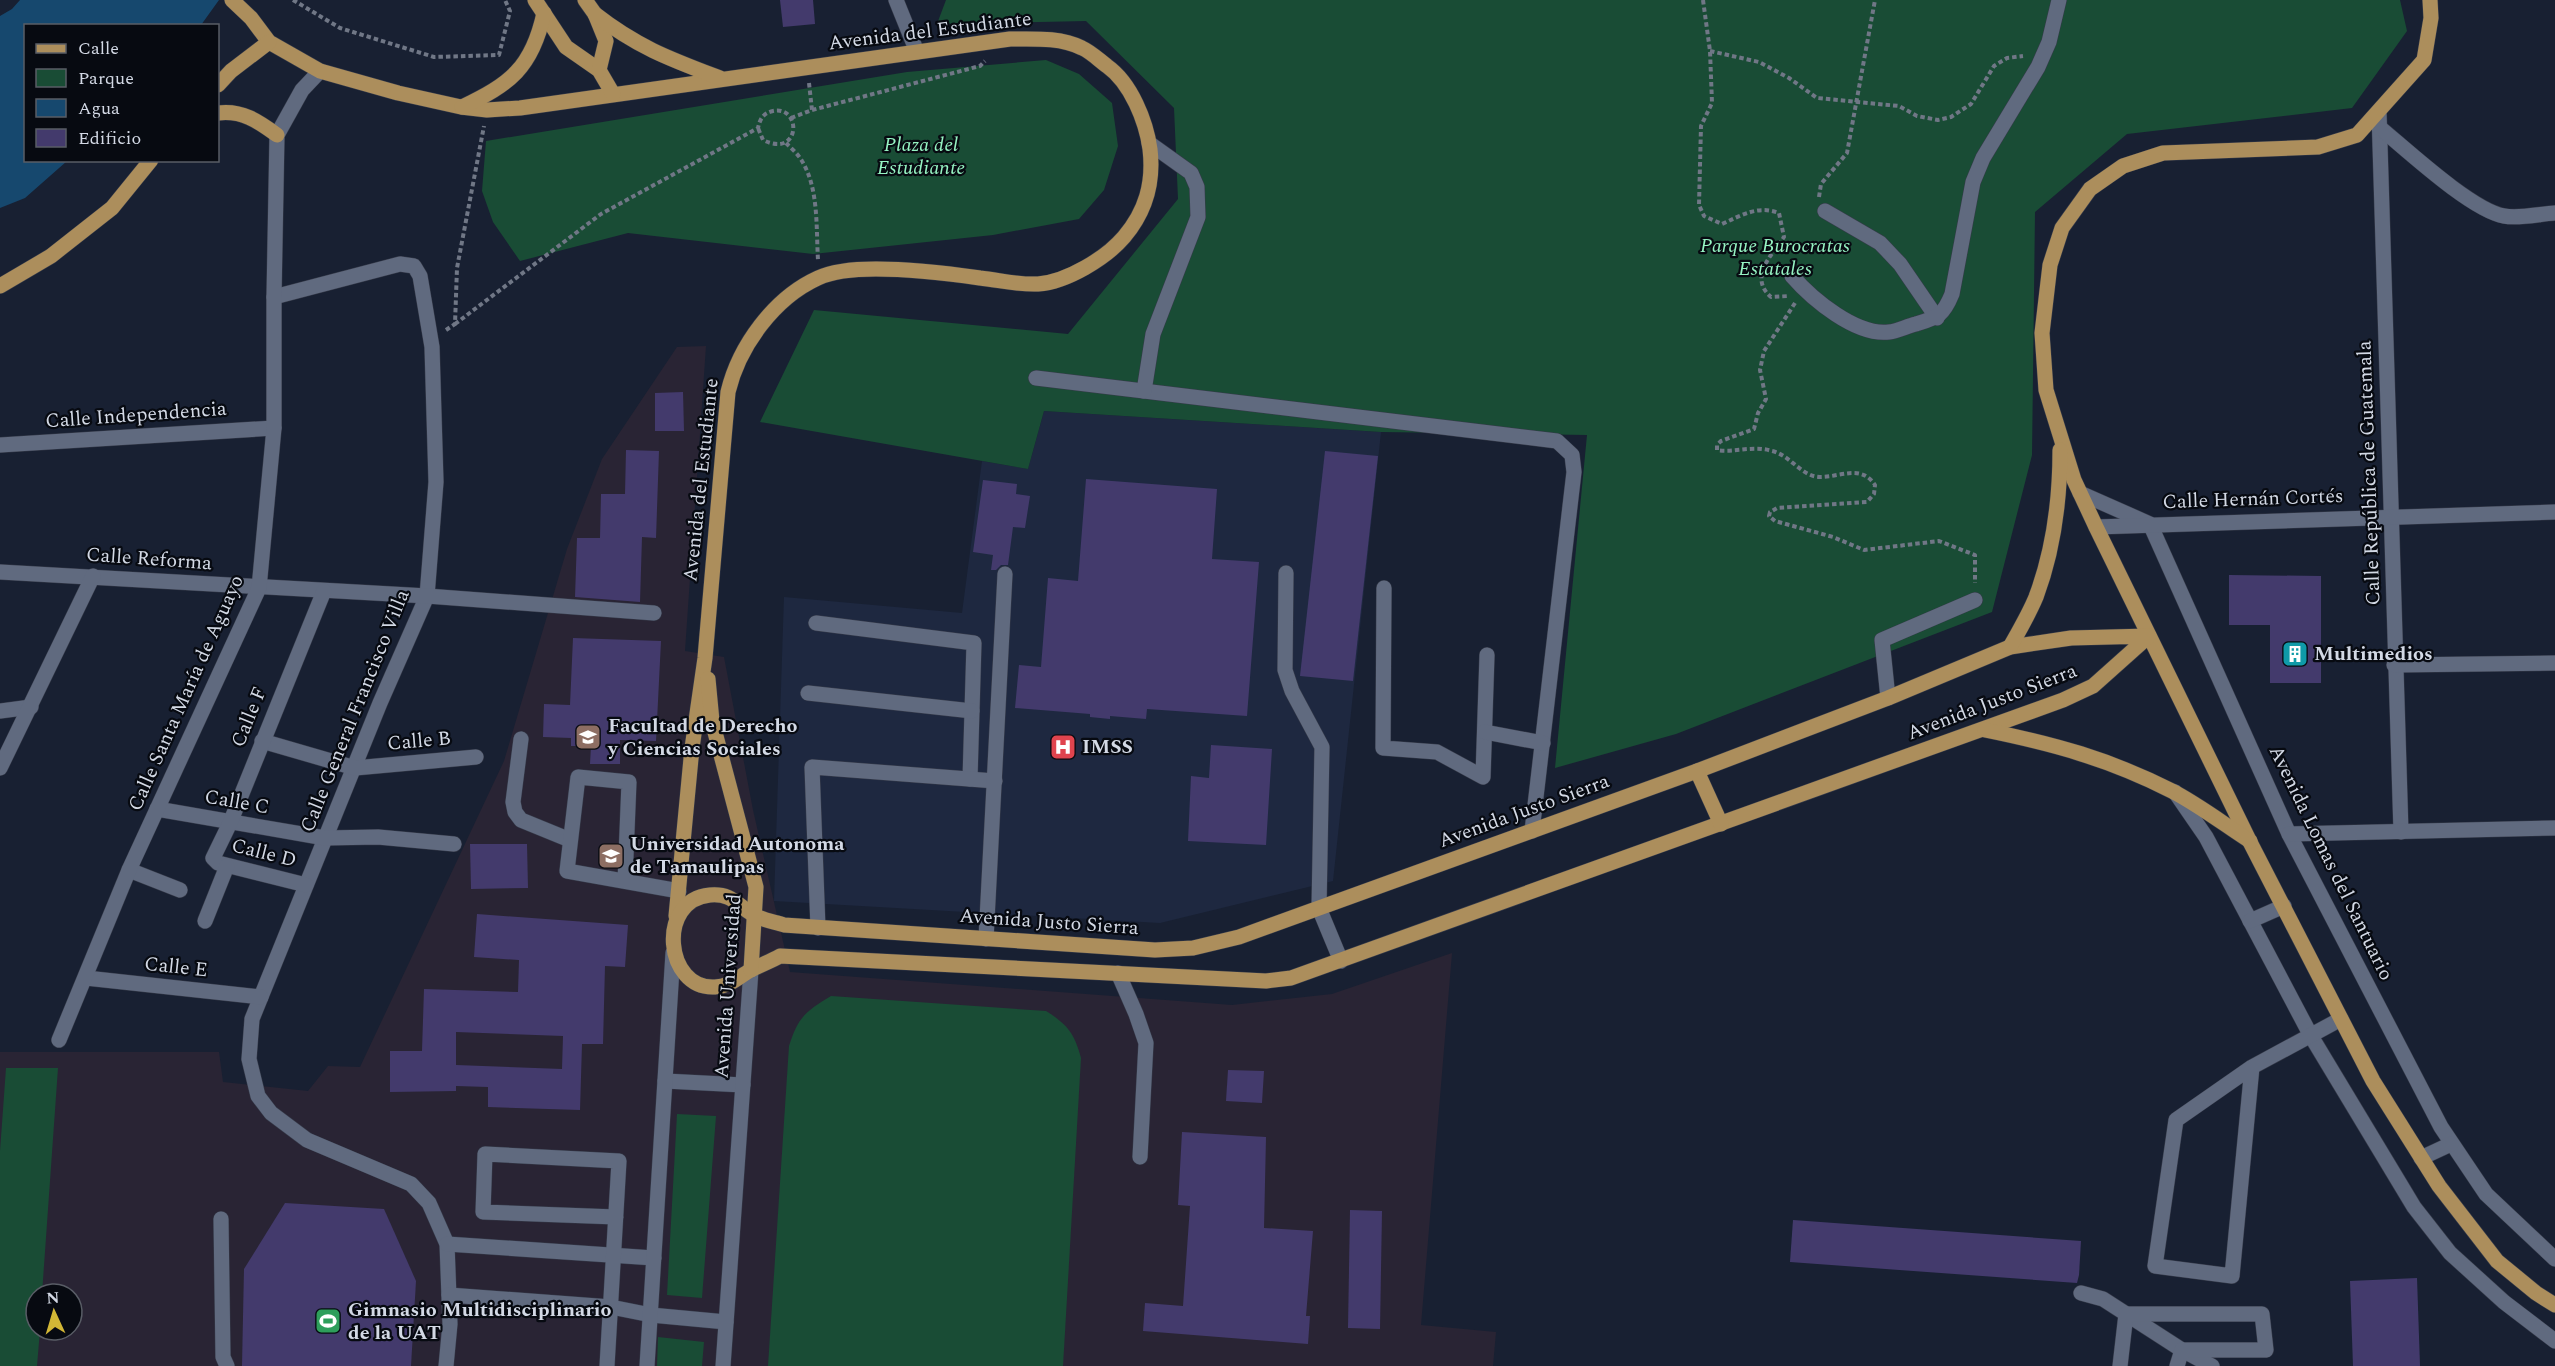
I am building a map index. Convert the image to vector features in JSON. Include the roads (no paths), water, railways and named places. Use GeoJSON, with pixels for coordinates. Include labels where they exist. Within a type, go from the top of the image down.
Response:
{"type":"FeatureCollection","features":[{"type":"Feature","properties":{"kind":"main road"},"geometry":{"type":"LineString","coordinates":[[219,84],[231,71],[269,42],[251,18],[232,0]]}},
{"type":"Feature","properties":{"kind":"main road"},"geometry":{"type":"LineString","coordinates":[[585,0],[606,41],[599,70]]}},
{"type":"Feature","properties":{"kind":"main road"},"geometry":{"type":"LineString","coordinates":[[2430,0],[2431,18],[2424,60],[2379,120],[2357,135],[2318,147],[2163,153],[2123,166],[2090,189],[2062,228],[2050,265],[2042,333],[2046,390],[2080,493],[2096,527],[2250,842],[2373,1081],[2439,1186],[2497,1262],[2555,1305]]}},
{"type":"Feature","properties":{"kind":"main road"},"geometry":{"type":"LineString","coordinates":[[540,6],[566,47],[599,70],[613,94]]}},
{"type":"Feature","properties":{"kind":"main road"},"geometry":{"type":"LineString","coordinates":[[461,107],[494,92],[509,81],[529,55],[540,32],[540,6]]}},
{"type":"Feature","properties":{"kind":"main road"},"geometry":{"type":"LineString","coordinates":[[594,14],[621,34],[656,54],[723,79]]}},
{"type":"Feature","properties":{"kind":"main road","name":"Avenida del Estudiante"},"geometry":{"type":"LineString","coordinates":[[269,42],[320,71],[398,93],[461,107],[487,110],[1010,39],[1051,39],[1081,47],[1111,68],[1130,92],[1142,119],[1149,143],[1152,170],[1147,200],[1135,224],[1117,245],[1096,262],[1069,275],[1041,284],[1015,283],[906,269],[855,269],[819,278],[787,297],[748,343],[734,370],[728,392],[705,658]]}},
{"type":"Feature","properties":{"kind":"main road"},"geometry":{"type":"LineString","coordinates":[[219,112],[228,111],[246,115],[277,135]]}},
{"type":"Feature","properties":{"kind":"main road"},"geometry":{"type":"LineString","coordinates":[[0,286],[51,256],[104,214],[149,162]]}},
{"type":"Feature","properties":{"kind":"main road"},"geometry":{"type":"LineString","coordinates":[[2010,647],[2035,598],[2052,545],[2060,490],[2059,435]]}},
{"type":"Feature","properties":{"kind":"main road","name":"Avenida Justo Sierra"},"geometry":{"type":"LineString","coordinates":[[676,916],[691,899],[711,895],[732,897],[754,916],[784,925],[1155,950],[1193,948],[1239,937],[1697,771],[1888,698],[2010,647],[2071,638],[2150,636]]}},
{"type":"Feature","properties":{"kind":"main road","name":"Avenida Justo Sierra"},"geometry":{"type":"LineString","coordinates":[[673,953],[684,972],[695,983],[713,987],[731,985],[751,970],[780,956],[1266,981],[1291,978],[2063,700],[2093,686],[2150,636]]}},
{"type":"Feature","properties":{"kind":"main road"},"geometry":{"type":"LineString","coordinates":[[673,953],[692,747],[705,658]]}},
{"type":"Feature","properties":{"kind":"main road","name":"Avenida Universidad"},"geometry":{"type":"LineString","coordinates":[[705,658],[712,721],[756,887],[751,970]]}},
{"type":"Feature","properties":{"kind":"main road"},"geometry":{"type":"LineString","coordinates":[[1984,730],[2050,743],[2114,764],[2175,792],[2250,842]]}},
{"type":"Feature","properties":{"kind":"main road"},"geometry":{"type":"LineString","coordinates":[[1697,771],[1721,824]]}},
{"type":"Feature","properties":{"kind":"street"},"geometry":{"type":"LineString","coordinates":[[896,0],[917,52]]}},
{"type":"Feature","properties":{"kind":"street"},"geometry":{"type":"LineString","coordinates":[[1792,276],[1804,290],[1852,325],[1865,330],[1888,332],[1937,318],[1946,309],[1952,294],[1973,182],[1983,158],[2045,53],[2059,0]]}},
{"type":"Feature","properties":{"kind":"street","name":"Calle Santa María de Aguayo"},"geometry":{"type":"LineString","coordinates":[[59,1040],[129,870],[259,588],[274,428],[277,135],[296,98],[320,71]]}},
{"type":"Feature","properties":{"kind":"street"},"geometry":{"type":"LineString","coordinates":[[2379,120],[2463,195],[2488,212],[2506,216],[2555,213]]}},
{"type":"Feature","properties":{"kind":"street","name":"Calle República de Guatemala"},"geometry":{"type":"LineString","coordinates":[[2379,120],[2392,516],[2394,665],[2401,832]]}},
{"type":"Feature","properties":{"kind":"street"},"geometry":{"type":"LineString","coordinates":[[1144,391],[1153,334],[1198,217],[1197,187],[1191,173],[1149,143]]}},
{"type":"Feature","properties":{"kind":"street"},"geometry":{"type":"LineString","coordinates":[[1825,211],[1880,243],[1900,264],[1937,318]]}},
{"type":"Feature","properties":{"kind":"street","name":"Calle General Francisco Villa"},"geometry":{"type":"LineString","coordinates":[[274,297],[400,264],[414,266],[420,276],[431,341],[436,482],[427,596],[380,703],[356,768],[325,838],[252,1019],[249,1059],[258,1096],[271,1113],[306,1140],[411,1184],[429,1203],[447,1244]]}},
{"type":"Feature","properties":{"kind":"street"},"geometry":{"type":"LineString","coordinates":[[1036,378],[1557,441],[1572,455],[1574,472],[1532,831]]}},
{"type":"Feature","properties":{"kind":"street","name":"Calle Independencia"},"geometry":{"type":"LineString","coordinates":[[0,445],[274,428]]}},
{"type":"Feature","properties":{"kind":"street"},"geometry":{"type":"LineString","coordinates":[[2080,493],[2150,524]]}},
{"type":"Feature","properties":{"kind":"street","name":"Calle Hernán Cortés"},"geometry":{"type":"LineString","coordinates":[[2096,527],[2555,512]]}},
{"type":"Feature","properties":{"kind":"street","name":"Avenida Lomas del Santuario"},"geometry":{"type":"LineString","coordinates":[[2150,524],[2289,834],[2451,1144],[2486,1194],[2555,1259]]}},
{"type":"Feature","properties":{"kind":"street","name":"Calle Reforma"},"geometry":{"type":"LineString","coordinates":[[0,572],[427,596],[654,613]]}},
{"type":"Feature","properties":{"kind":"street"},"geometry":{"type":"LineString","coordinates":[[1286,573],[1285,670],[1292,691],[1322,747],[1319,908],[1341,961]]}},
{"type":"Feature","properties":{"kind":"street"},"geometry":{"type":"LineString","coordinates":[[986,939],[1005,574]]}},
{"type":"Feature","properties":{"kind":"street"},"geometry":{"type":"LineString","coordinates":[[0,768],[93,576]]}},
{"type":"Feature","properties":{"kind":"street"},"geometry":{"type":"LineString","coordinates":[[1384,588],[1383,748],[1437,752],[1483,777],[1487,655]]}},
{"type":"Feature","properties":{"kind":"street","name":"Calle F"},"geometry":{"type":"LineString","coordinates":[[213,858],[230,823],[324,591]]}},
{"type":"Feature","properties":{"kind":"street"},"geometry":{"type":"LineString","coordinates":[[1888,698],[1881,640],[1976,600]]}},
{"type":"Feature","properties":{"kind":"street"},"geometry":{"type":"LineString","coordinates":[[816,623],[974,643],[970,779]]}},
{"type":"Feature","properties":{"kind":"street"},"geometry":{"type":"LineString","coordinates":[[2394,665],[2555,663]]}},
{"type":"Feature","properties":{"kind":"street"},"geometry":{"type":"LineString","coordinates":[[808,693],[972,711]]}},
{"type":"Feature","properties":{"kind":"street"},"geometry":{"type":"LineString","coordinates":[[0,711],[31,707]]}},
{"type":"Feature","properties":{"kind":"street"},"geometry":{"type":"LineString","coordinates":[[1485,732],[1543,743]]}},
{"type":"Feature","properties":{"kind":"street"},"geometry":{"type":"LineString","coordinates":[[521,739],[513,802],[515,812],[521,820],[570,840]]}},
{"type":"Feature","properties":{"kind":"street","name":"Calle B"},"geometry":{"type":"LineString","coordinates":[[262,741],[356,768],[476,757]]}},
{"type":"Feature","properties":{"kind":"street"},"geometry":{"type":"LineString","coordinates":[[818,928],[812,767],[995,781]]}},
{"type":"Feature","properties":{"kind":"street"},"geometry":{"type":"LineString","coordinates":[[625,881],[629,782],[578,777],[567,871],[679,891]]}},
{"type":"Feature","properties":{"kind":"street"},"geometry":{"type":"LineString","coordinates":[[2175,792],[2206,837],[2310,1036],[2414,1207],[2450,1253],[2504,1302],[2555,1341]]}},
{"type":"Feature","properties":{"kind":"street","name":"Calle C"},"geometry":{"type":"LineString","coordinates":[[157,809],[325,838],[378,837],[454,844]]}},
{"type":"Feature","properties":{"kind":"street"},"geometry":{"type":"LineString","coordinates":[[2289,834],[2555,828]]}},
{"type":"Feature","properties":{"kind":"street","name":"Calle D"},"geometry":{"type":"LineString","coordinates":[[213,858],[218,863],[227,866],[306,885]]}},
{"type":"Feature","properties":{"kind":"street"},"geometry":{"type":"LineString","coordinates":[[205,921],[227,866]]}},
{"type":"Feature","properties":{"kind":"street"},"geometry":{"type":"LineString","coordinates":[[129,870],[180,890]]}},
{"type":"Feature","properties":{"kind":"street"},"geometry":{"type":"LineString","coordinates":[[2250,921],[2284,906]]}},
{"type":"Feature","properties":{"kind":"street"},"geometry":{"type":"LineString","coordinates":[[648,1366],[673,953]]}},
{"type":"Feature","properties":{"kind":"street","name":"Avenida Universidad"},"geometry":{"type":"LineString","coordinates":[[723,1366],[751,970]]}},
{"type":"Feature","properties":{"kind":"street"},"geometry":{"type":"LineString","coordinates":[[1118,973],[1146,1043],[1140,1157]]}},
{"type":"Feature","properties":{"kind":"street","name":"Calle E"},"geometry":{"type":"LineString","coordinates":[[86,978],[261,997]]}},
{"type":"Feature","properties":{"kind":"street"},"geometry":{"type":"LineString","coordinates":[[2252,1067],[2232,1276],[2155,1266],[2176,1120],[2252,1067],[2341,1019]]}},
{"type":"Feature","properties":{"kind":"street"},"geometry":{"type":"LineString","coordinates":[[665,1081],[743,1085]]}},
{"type":"Feature","properties":{"kind":"street"},"geometry":{"type":"LineString","coordinates":[[2421,1158],[2451,1144]]}},
{"type":"Feature","properties":{"kind":"street"},"geometry":{"type":"LineString","coordinates":[[607,1366],[620,1161],[485,1154],[483,1212],[616,1217]]}},
{"type":"Feature","properties":{"kind":"street"},"geometry":{"type":"LineString","coordinates":[[221,1219],[223,1357],[227,1366]]}},
{"type":"Feature","properties":{"kind":"street"},"geometry":{"type":"LineString","coordinates":[[446,1366],[450,1324],[447,1244],[654,1258]]}},
{"type":"Feature","properties":{"kind":"street"},"geometry":{"type":"LineString","coordinates":[[2081,1293],[2103,1299],[2182,1350],[2212,1366]]}},
{"type":"Feature","properties":{"kind":"street"},"geometry":{"type":"LineString","coordinates":[[449,1294],[610,1307],[651,1315],[726,1322]]}},
{"type":"Feature","properties":{"kind":"street"},"geometry":{"type":"LineString","coordinates":[[2126,1314],[2262,1314],[2266,1350],[2182,1350]]}},
{"type":"Feature","properties":{"kind":"street"},"geometry":{"type":"LineString","coordinates":[[2120,1366],[2126,1314]]}},
{"type":"Feature","properties":{"kind":"street"},"geometry":{"type":"LineString","coordinates":[[2177,1366],[2182,1350]]}},
{"type":"Feature","properties":{"kind":"water"},"geometry":{"type":"Polygon","coordinates":[[[20,0],[219,0],[202,24],[24,24],[24,162],[66,162],[25,198],[0,208],[0,16],[12,9],[20,0]]]}},
{"type":"Feature","properties":{"kind":"place","name":"Multimedios"},"geometry":{"type":"Point","coordinates":[2295,654]}},
{"type":"Feature","properties":{"kind":"place","name":"Facultad de Derecho y Ciencias Sociales"},"geometry":{"type":"Point","coordinates":[588,737]}},
{"type":"Feature","properties":{"kind":"place","name":"IMSS"},"geometry":{"type":"Point","coordinates":[1063,747]}},
{"type":"Feature","properties":{"kind":"place","name":"Universidad Autonoma de Tamaulipas"},"geometry":{"type":"Point","coordinates":[611,856]}},
{"type":"Feature","properties":{"kind":"place","name":"Gimnasio Multidisciplinario de la UAT"},"geometry":{"type":"Point","coordinates":[328,1321]}},
{"type":"Feature","properties":{"kind":"park label","name":"Plaza del Estudiante"},"geometry":{"type":"Point","coordinates":[921,156]}},
{"type":"Feature","properties":{"kind":"park label","name":"Parque Burocratas Estatales"},"geometry":{"type":"Point","coordinates":[1775,258]}}]}
